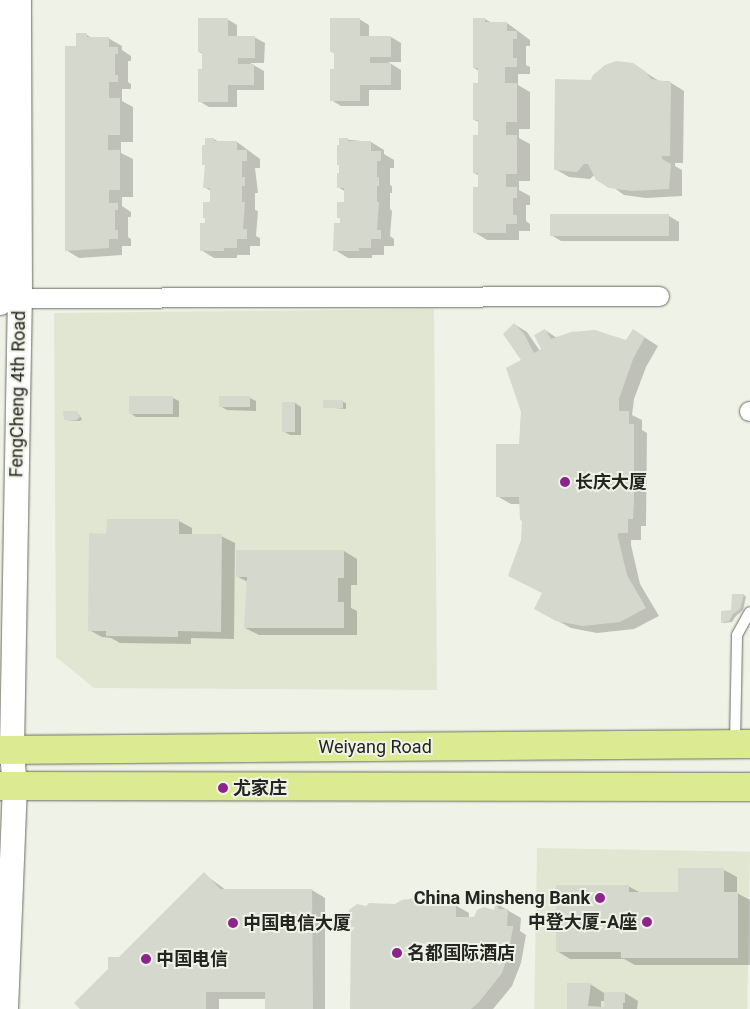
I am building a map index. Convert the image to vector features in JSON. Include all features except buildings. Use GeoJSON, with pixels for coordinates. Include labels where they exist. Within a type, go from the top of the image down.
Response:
{"type":"FeatureCollection","features":[{"type":"Feature","properties":{"kind":"main road","name":"Weiyang Road"},"geometry":{"type":"LineString","coordinates":[[6,750],[742,744]]}},
{"type":"Feature","properties":{"kind":"main road"},"geometry":{"type":"LineString","coordinates":[[7,787],[750,787]]}},
{"type":"Feature","properties":{"kind":"street"},"geometry":{"type":"LineString","coordinates":[[1,0],[7,40]]}},
{"type":"Feature","properties":{"kind":"street","name":"FengCheng 4th Road"},"geometry":{"type":"LineString","coordinates":[[7,787],[7,40],[19,0]]}},
{"type":"Feature","properties":{"kind":"street"},"geometry":{"type":"LineString","coordinates":[[7,299],[659,296]]}},
{"type":"Feature","properties":{"kind":"street"},"geometry":{"type":"LineString","coordinates":[[6,1009],[7,787]]}},
{"type":"Feature","properties":{"kind":"lane"},"geometry":{"type":"LineString","coordinates":[[742,744],[737,635],[750,612]]}},
{"type":"Feature","properties":{"kind":"shaded area"},"geometry":{"type":"Polygon","coordinates":[[[434,309],[437,690],[94,688],[56,657],[54,313],[434,309]]]}},
{"type":"Feature","properties":{"kind":"shaded area"},"geometry":{"type":"Polygon","coordinates":[[[537,848],[750,852],[747,1009],[534,1009],[537,848]]]}},
{"type":"Feature","properties":{"kind":"place","name":"长庆大厦"},"geometry":{"type":"Point","coordinates":[565,482]}},
{"type":"Feature","properties":{"kind":"place","name":"尤家庄"},"geometry":{"type":"Point","coordinates":[223,788]}},
{"type":"Feature","properties":{"kind":"place","name":"China Minsheng Bank"},"geometry":{"type":"Point","coordinates":[600,898]}},
{"type":"Feature","properties":{"kind":"place","name":"中登大厦-A座"},"geometry":{"type":"Point","coordinates":[647,922]}},
{"type":"Feature","properties":{"kind":"place","name":"中国电信大厦"},"geometry":{"type":"Point","coordinates":[233,923]}},
{"type":"Feature","properties":{"kind":"place","name":"名都国际酒店"},"geometry":{"type":"Point","coordinates":[397,953]}},
{"type":"Feature","properties":{"kind":"place","name":"中国电信"},"geometry":{"type":"Point","coordinates":[146,959]}}]}
